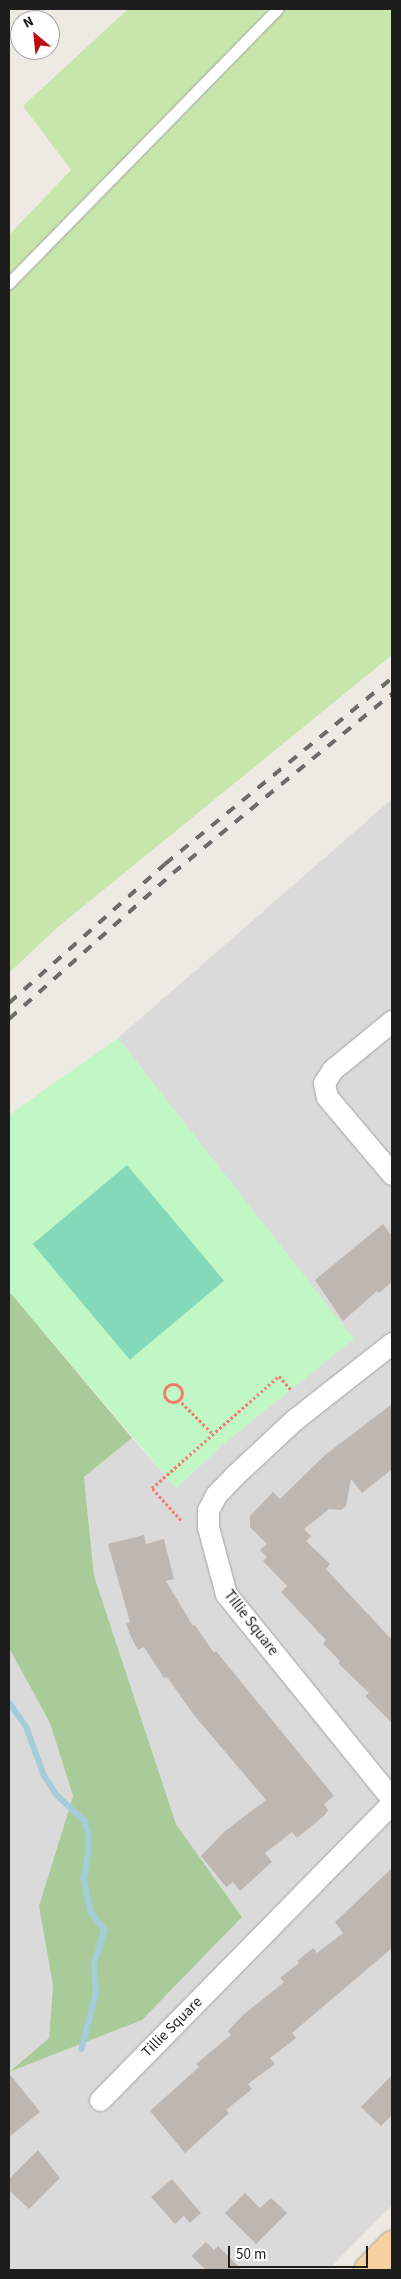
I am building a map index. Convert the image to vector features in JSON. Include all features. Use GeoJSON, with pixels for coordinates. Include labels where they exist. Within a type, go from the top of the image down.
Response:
{"type":"FeatureCollection","features":[{"type":"Feature","properties":{"kind":"main road"},"geometry":{"type":"LineString","coordinates":[[368,2270],[392,2245]]}},
{"type":"Feature","properties":{"kind":"street"},"geometry":{"type":"LineString","coordinates":[[392,1021],[332,1070],[324,1083],[327,1097],[392,1174]]}},
{"type":"Feature","properties":{"kind":"street","name":"Tillie Square"},"geometry":{"type":"LineString","coordinates":[[392,1343],[295,1419],[241,1469],[216,1495],[208,1510],[208,1527],[226,1594],[392,1799]]}},
{"type":"Feature","properties":{"kind":"street","name":"Tillie Square"},"geometry":{"type":"LineString","coordinates":[[100,2100],[392,1803]]}},
{"type":"Feature","properties":{"kind":"lane"},"geometry":{"type":"LineString","coordinates":[[9,283],[278,9]]}},
{"type":"Feature","properties":{"kind":"path"},"geometry":{"type":"LineString","coordinates":[[181,1520],[152,1488],[279,1376],[292,1391]]}},
{"type":"Feature","properties":{"kind":"path"},"geometry":{"type":"LineString","coordinates":[[178,1400],[182,1394],[180,1387],[173,1384],[167,1386],[164,1393],[166,1399],[178,1400],[213,1434]]}},
{"type":"Feature","properties":{"kind":"shaded area"},"geometry":{"type":"Polygon","coordinates":[[[392,799],[392,2205],[328,2270],[9,2270],[9,2072],[142,2020],[242,1917],[176,1824],[94,1576],[84,1477],[132,1438],[176,1488],[227,1441],[353,1339],[118,1038],[392,799]]]}},
{"type":"Feature","properties":{"kind":"shaded area"},"geometry":{"type":"Polygon","coordinates":[[[9,1648],[50,1723],[73,1796],[39,1906],[53,1986],[49,2038],[9,2071],[9,1648]]]}},
{"type":"Feature","properties":{"kind":"green space"},"geometry":{"type":"Polygon","coordinates":[[[128,9],[392,9],[392,655],[59,926],[9,973],[9,235],[71,170],[23,106],[128,9]]]}},
{"type":"Feature","properties":{"kind":"green space"},"geometry":{"type":"Polygon","coordinates":[[[118,1038],[354,1339],[227,1441],[176,1488],[9,1291],[9,1115],[118,1038]]]}},
{"type":"Feature","properties":{"kind":"green space"},"geometry":{"type":"Polygon","coordinates":[[[127,1165],[224,1281],[130,1360],[33,1244],[127,1165]]]}},
{"type":"Feature","properties":{"kind":"green space"},"geometry":{"type":"Polygon","coordinates":[[[9,1291],[132,1438],[84,1477],[94,1576],[176,1824],[242,1917],[142,2020],[9,2072],[49,2038],[53,1986],[39,1906],[73,1796],[50,1723],[9,1648],[9,1291]]]}},
{"type":"Feature","properties":{"kind":"building"},"geometry":{"type":"Polygon","coordinates":[[[383,1224],[392,1236],[392,1282],[379,1293],[377,1291],[343,1321],[315,1280],[383,1224]]]}},
{"type":"Feature","properties":{"kind":"building"},"geometry":{"type":"Polygon","coordinates":[[[392,1404],[391,1470],[362,1493],[351,1479],[346,1506],[341,1510],[329,1509],[304,1529],[311,1536],[306,1541],[330,1564],[326,1569],[392,1640],[392,1723],[365,1696],[369,1693],[338,1663],[340,1661],[323,1644],[326,1640],[281,1592],[287,1586],[263,1561],[267,1557],[260,1550],[267,1544],[250,1527],[250,1516],[273,1492],[280,1499],[325,1455],[392,1404]]]}},
{"type":"Feature","properties":{"kind":"building"},"geometry":{"type":"Polygon","coordinates":[[[144,1535],[146,1544],[164,1539],[174,1579],[166,1581],[193,1626],[195,1625],[214,1653],[216,1651],[334,1796],[324,1804],[328,1810],[325,1815],[297,1838],[292,1832],[265,1853],[272,1862],[240,1891],[233,1882],[226,1887],[201,1856],[224,1832],[266,1800],[194,1715],[167,1677],[164,1678],[144,1647],[138,1650],[131,1637],[126,1624],[130,1622],[108,1544],[144,1535]]]}},
{"type":"Feature","properties":{"kind":"building"},"geometry":{"type":"Polygon","coordinates":[[[392,1868],[392,1948],[292,2033],[296,2038],[270,2058],[275,2064],[248,2084],[252,2089],[226,2110],[229,2113],[185,2153],[150,2111],[199,2067],[196,2064],[231,2035],[228,2031],[243,2015],[284,1982],[280,1978],[299,1963],[297,1961],[313,1948],[317,1953],[343,1933],[335,1922],[392,1868]]]}},
{"type":"Feature","properties":{"kind":"building"},"geometry":{"type":"Polygon","coordinates":[[[9,2073],[40,2112],[9,2137],[9,2073]]]}},
{"type":"Feature","properties":{"kind":"building"},"geometry":{"type":"Polygon","coordinates":[[[392,2075],[392,2115],[381,2126],[361,2107],[392,2075]]]}},
{"type":"Feature","properties":{"kind":"building"},"geometry":{"type":"Polygon","coordinates":[[[38,2150],[60,2178],[29,2209],[9,2190],[9,2179],[38,2150]]]}},
{"type":"Feature","properties":{"kind":"building"},"geometry":{"type":"Polygon","coordinates":[[[172,2179],[201,2213],[190,2223],[184,2216],[175,2224],[151,2197],[172,2179]]]}},
{"type":"Feature","properties":{"kind":"building"},"geometry":{"type":"Polygon","coordinates":[[[245,2193],[260,2208],[271,2198],[287,2213],[256,2244],[225,2213],[245,2193]]]}},
{"type":"Feature","properties":{"kind":"building"},"geometry":{"type":"Polygon","coordinates":[[[206,2242],[214,2250],[218,2246],[242,2270],[206,2270],[191,2256],[206,2242]]]}},
{"type":"Feature","properties":{"kind":"waterway"},"geometry":{"type":"LineString","coordinates":[[9,1702],[27,1728],[44,1775],[57,1795],[85,1821],[88,1830],[89,1852],[84,1879],[91,1912],[105,1930],[95,1962],[96,1995],[82,2049]]}},
{"type":"Feature","properties":{"kind":"railway"},"geometry":{"type":"LineString","coordinates":[[9,1003],[165,864],[392,678]]}},
{"type":"Feature","properties":{"kind":"railway"},"geometry":{"type":"LineString","coordinates":[[9,1019],[173,873],[392,694]]}}]}
